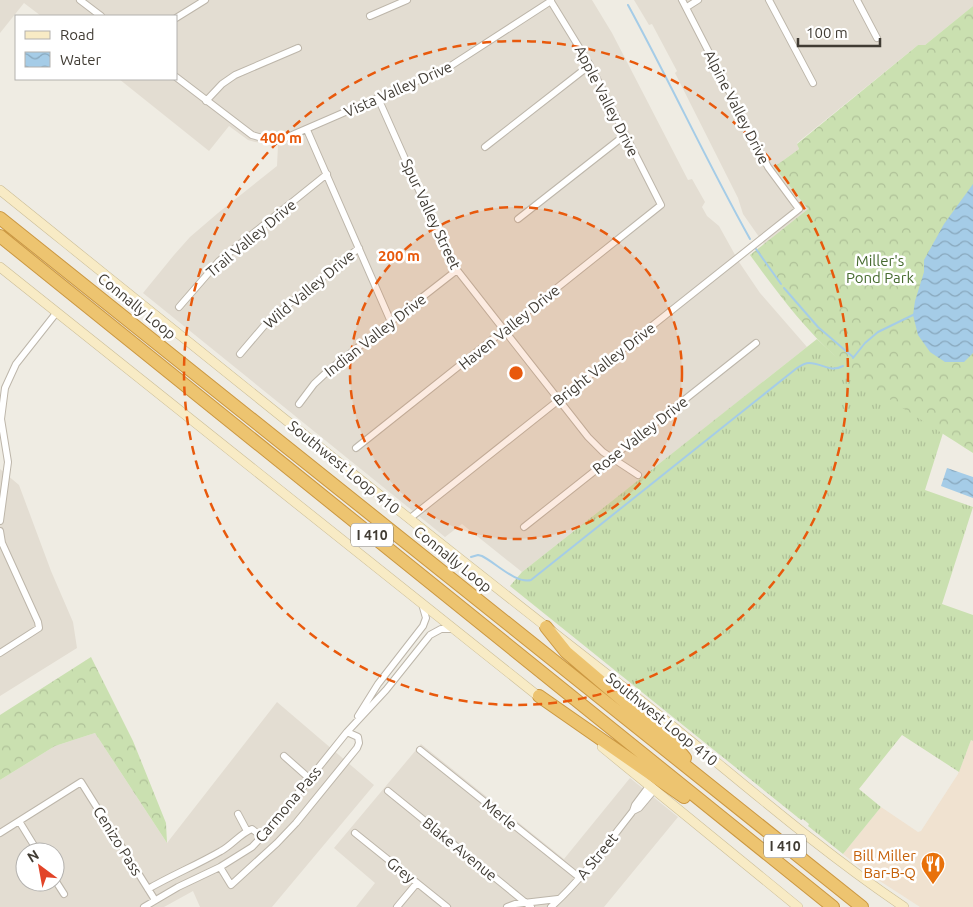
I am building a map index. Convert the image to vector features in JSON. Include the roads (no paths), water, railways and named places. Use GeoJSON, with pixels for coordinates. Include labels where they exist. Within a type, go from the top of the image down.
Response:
{"type":"FeatureCollection","features":[{"type":"Feature","properties":{"kind":"highway","name":"Connally Loop"},"geometry":{"type":"LineString","coordinates":[[0,218],[862,907]]}},
{"type":"Feature","properties":{"kind":"highway","name":"Connally Loop"},"geometry":{"type":"LineString","coordinates":[[0,236],[833,907]]}},
{"type":"Feature","properties":{"kind":"highway"},"geometry":{"type":"LineString","coordinates":[[546,627],[566,652],[676,747],[708,784]]}},
{"type":"Feature","properties":{"kind":"highway"},"geometry":{"type":"LineString","coordinates":[[540,696],[720,822],[743,834]]}},
{"type":"Feature","properties":{"kind":"main road","name":"Southwest Loop 410"},"geometry":{"type":"LineString","coordinates":[[0,190],[409,519],[686,736],[796,828],[870,884],[904,907]]}},
{"type":"Feature","properties":{"kind":"main road"},"geometry":{"type":"LineString","coordinates":[[0,267],[540,696],[798,907]]}},
{"type":"Feature","properties":{"kind":"street"},"geometry":{"type":"LineString","coordinates":[[82,0],[99,15]]}},
{"type":"Feature","properties":{"kind":"street"},"geometry":{"type":"LineString","coordinates":[[178,17],[205,0]]}},
{"type":"Feature","properties":{"kind":"street"},"geometry":{"type":"LineString","coordinates":[[370,16],[407,0]]}},
{"type":"Feature","properties":{"kind":"street","name":"Alpine Valley Drive"},"geometry":{"type":"LineString","coordinates":[[682,0],[768,167],[799,208]]}},
{"type":"Feature","properties":{"kind":"street"},"geometry":{"type":"LineString","coordinates":[[686,7],[698,0]]}},
{"type":"Feature","properties":{"kind":"street"},"geometry":{"type":"LineString","coordinates":[[769,0],[812,83]]}},
{"type":"Feature","properties":{"kind":"street"},"geometry":{"type":"LineString","coordinates":[[857,0],[877,38]]}},
{"type":"Feature","properties":{"kind":"street","name":"Apple Valley Drive"},"geometry":{"type":"LineString","coordinates":[[550,1],[590,65],[661,205]]}},
{"type":"Feature","properties":{"kind":"street","name":"Vista Valley Drive"},"geometry":{"type":"LineString","coordinates":[[178,79],[252,135],[269,140],[289,137],[449,67],[550,1]]}},
{"type":"Feature","properties":{"kind":"street"},"geometry":{"type":"LineString","coordinates":[[206,101],[222,84],[235,75],[298,48]]}},
{"type":"Feature","properties":{"kind":"street"},"geometry":{"type":"LineString","coordinates":[[485,147],[590,65]]}},
{"type":"Feature","properties":{"kind":"street","name":"Spur Valley Street"},"geometry":{"type":"LineString","coordinates":[[378,98],[450,260],[558,400],[596,445],[611,458],[638,475]]}},
{"type":"Feature","properties":{"kind":"street"},"geometry":{"type":"LineString","coordinates":[[307,130],[391,322]]}},
{"type":"Feature","properties":{"kind":"street"},"geometry":{"type":"LineString","coordinates":[[518,219],[625,135]]}},
{"type":"Feature","properties":{"kind":"street","name":"Trail Valley Drive"},"geometry":{"type":"LineString","coordinates":[[179,307],[219,261],[327,174]]}},
{"type":"Feature","properties":{"kind":"street","name":"Haven Valley Drive"},"geometry":{"type":"LineString","coordinates":[[356,448],[661,205]]}},
{"type":"Feature","properties":{"kind":"street","name":"Bright Valley Drive"},"geometry":{"type":"LineString","coordinates":[[409,519],[799,208]]}},
{"type":"Feature","properties":{"kind":"street","name":"Wild Valley Drive"},"geometry":{"type":"LineString","coordinates":[[240,354],[269,320],[359,248]]}},
{"type":"Feature","properties":{"kind":"street","name":"Indian Valley Drive"},"geometry":{"type":"LineString","coordinates":[[299,404],[314,384],[329,370],[457,270]]}},
{"type":"Feature","properties":{"kind":"street"},"geometry":{"type":"LineString","coordinates":[[0,521],[8,462],[1,419],[5,388],[16,364],[57,312]]}},
{"type":"Feature","properties":{"kind":"street","name":"Rose Valley Drive"},"geometry":{"type":"LineString","coordinates":[[524,527],[756,343]]}},
{"type":"Feature","properties":{"kind":"street"},"geometry":{"type":"LineString","coordinates":[[0,531],[1,544],[38,622],[39,628],[0,653]]}},
{"type":"Feature","properties":{"kind":"street","name":"Carmona Pass"},"geometry":{"type":"LineString","coordinates":[[347,732],[378,684],[425,621],[425,614],[421,603]]}},
{"type":"Feature","properties":{"kind":"street","name":"Carmona Pass"},"geometry":{"type":"LineString","coordinates":[[144,907],[178,887],[238,857],[262,837],[347,732],[386,690],[430,635],[441,629],[456,629]]}},
{"type":"Feature","properties":{"kind":"street"},"geometry":{"type":"LineString","coordinates":[[396,660],[404,667]]}},
{"type":"Feature","properties":{"kind":"street"},"geometry":{"type":"LineString","coordinates":[[220,867],[231,885],[296,823],[357,748],[359,743],[358,737],[347,732]]}},
{"type":"Feature","properties":{"kind":"street","name":"Merle"},"geometry":{"type":"LineString","coordinates":[[420,750],[580,878]]}},
{"type":"Feature","properties":{"kind":"street"},"geometry":{"type":"LineString","coordinates":[[284,756],[310,779]]}},
{"type":"Feature","properties":{"kind":"street","name":"Cenizo Pass"},"geometry":{"type":"LineString","coordinates":[[19,821],[81,782],[155,900]]}},
{"type":"Feature","properties":{"kind":"street","name":"A Street"},"geometry":{"type":"LineString","coordinates":[[506,907],[549,905],[560,899],[580,878],[633,811],[635,805],[652,787]]}},
{"type":"Feature","properties":{"kind":"street","name":"Blake Avenue"},"geometry":{"type":"LineString","coordinates":[[388,791],[528,905]]}},
{"type":"Feature","properties":{"kind":"street"},"geometry":{"type":"LineString","coordinates":[[238,814],[248,831]]}},
{"type":"Feature","properties":{"kind":"street"},"geometry":{"type":"LineString","coordinates":[[0,833],[19,821],[32,842]]}},
{"type":"Feature","properties":{"kind":"street"},"geometry":{"type":"LineString","coordinates":[[148,889],[176,872],[222,850],[252,829],[262,837]]}},
{"type":"Feature","properties":{"kind":"street","name":"Grey"},"geometry":{"type":"LineString","coordinates":[[355,833],[447,907]]}},
{"type":"Feature","properties":{"kind":"street"},"geometry":{"type":"LineString","coordinates":[[398,907],[417,883]]}},
{"type":"Feature","properties":{"kind":"water"},"geometry":{"type":"Polygon","coordinates":[[[973,184],[973,353],[964,362],[945,362],[930,352],[918,335],[913,315],[915,301],[924,272],[924,260],[944,224],[973,184]]]}},
{"type":"Feature","properties":{"kind":"water"},"geometry":{"type":"Polygon","coordinates":[[[947,468],[973,477],[973,498],[941,486],[947,468]]]}},
{"type":"Feature","properties":{"kind":"waterway"},"geometry":{"type":"LineString","coordinates":[[628,5],[750,239]]}},
{"type":"Feature","properties":{"kind":"waterway"},"geometry":{"type":"LineString","coordinates":[[756,249],[781,284]]}},
{"type":"Feature","properties":{"kind":"waterway"},"geometry":{"type":"LineString","coordinates":[[784,288],[818,327],[853,357]]}},
{"type":"Feature","properties":{"kind":"waterway"},"geometry":{"type":"LineString","coordinates":[[853,358],[865,343],[878,332],[915,314]]}},
{"type":"Feature","properties":{"kind":"waterway"},"geometry":{"type":"LineString","coordinates":[[471,557],[482,556],[519,579],[531,580],[797,368],[809,363],[830,368],[843,366]]}},
{"type":"Feature","properties":{"kind":"place","name":"Bill Miller Bar-B-Q"},"geometry":{"type":"Point","coordinates":[933,885]}},
{"type":"Feature","properties":{"kind":"park label","name":"Miller's Pond Park"},"geometry":{"type":"Point","coordinates":[880,268]}}]}
